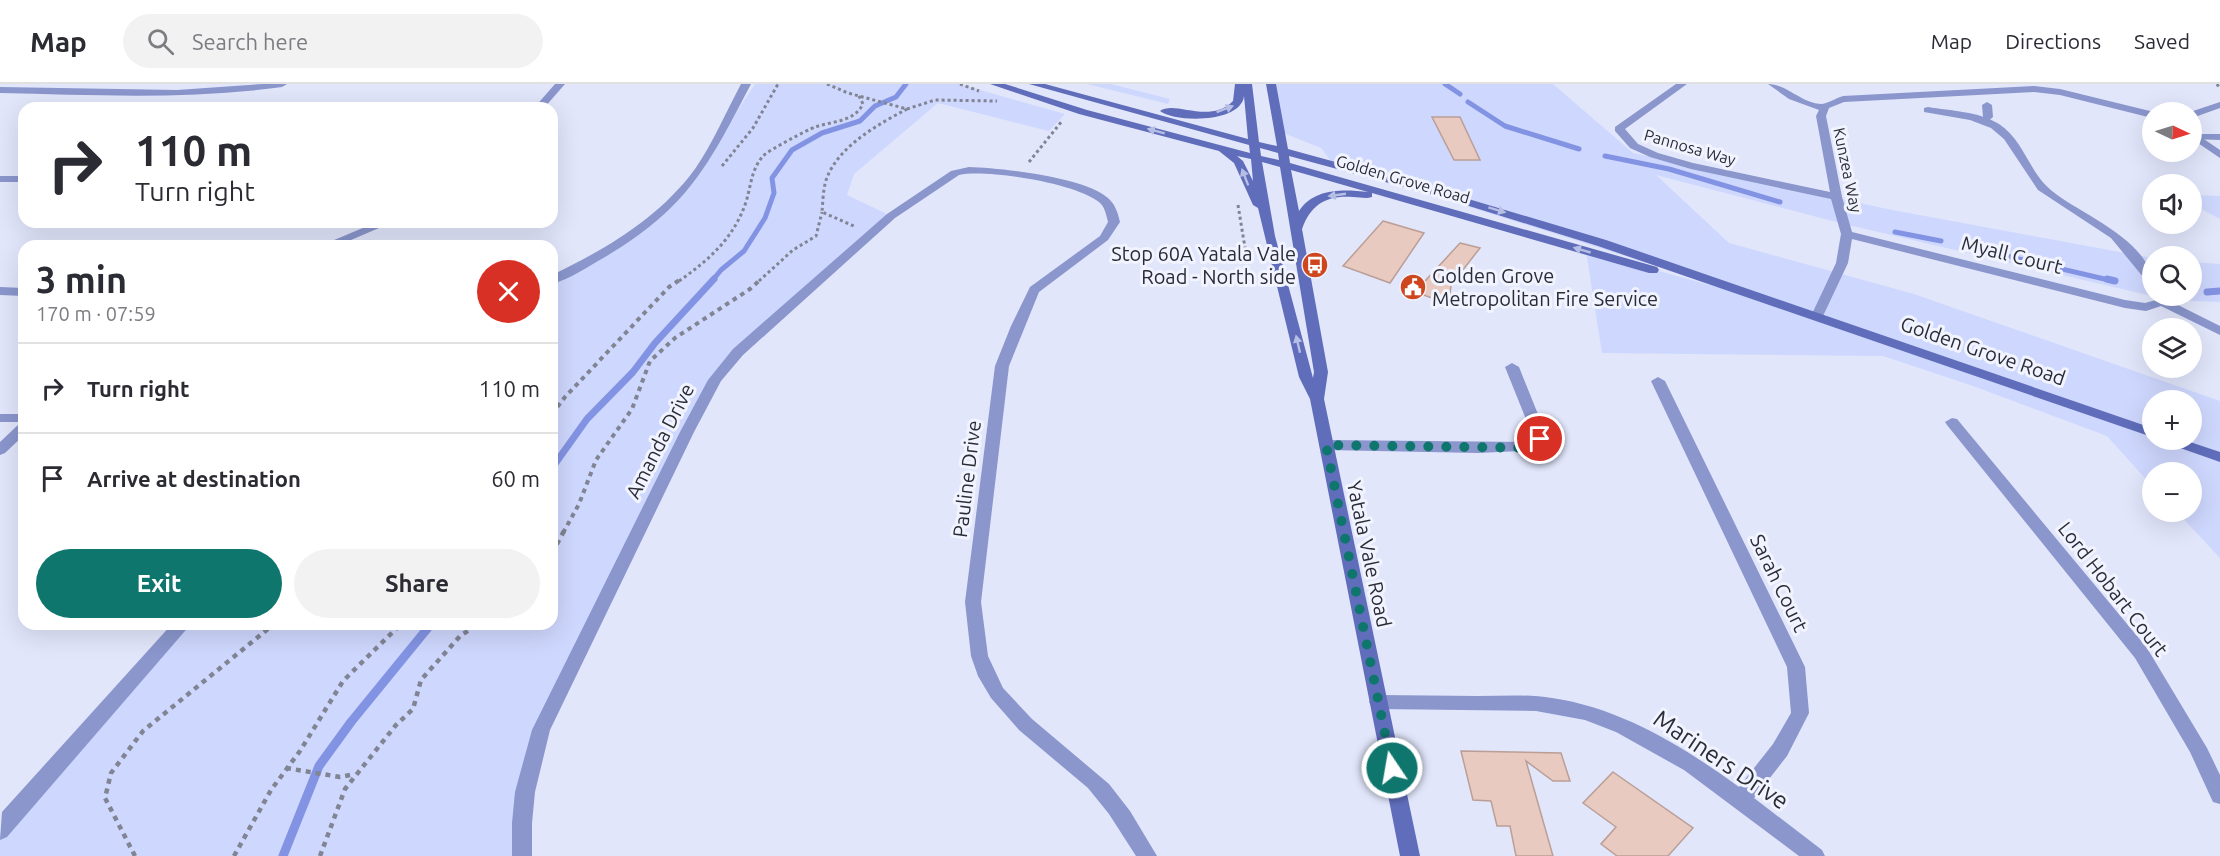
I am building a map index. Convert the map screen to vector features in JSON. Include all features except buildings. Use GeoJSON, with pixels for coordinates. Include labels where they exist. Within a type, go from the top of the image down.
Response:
{"type":"FeatureCollection","features":[{"type":"Feature","properties":{"kind":"main road","name":"Golden Grove Road"},"geometry":{"type":"LineString","coordinates":[[995,84],[1083,112],[1284,165],[1800,310]]}},
{"type":"Feature","properties":{"kind":"main road","name":"Golden Grove Road"},"geometry":{"type":"LineString","coordinates":[[1034,84],[1441,194],[1541,224],[1800,310],[2142,430]]}},
{"type":"Feature","properties":{"kind":"main road"},"geometry":{"type":"LineString","coordinates":[[1085,96],[1168,111],[1205,114],[1232,108],[1238,102],[1240,84]]}},
{"type":"Feature","properties":{"kind":"main road","name":"Yatala Vale Road"},"geometry":{"type":"LineString","coordinates":[[1247,84],[1266,219],[1306,377],[1317,399],[1410,856]]}},
{"type":"Feature","properties":{"kind":"main road"},"geometry":{"type":"LineString","coordinates":[[1271,84],[1321,372],[1317,399]]}},
{"type":"Feature","properties":{"kind":"main road"},"geometry":{"type":"LineString","coordinates":[[1213,146],[1238,161],[1266,219]]}},
{"type":"Feature","properties":{"kind":"main road"},"geometry":{"type":"LineString","coordinates":[[1296,230],[1299,218],[1306,207],[1324,197],[1356,193],[1416,202]]}},
{"type":"Feature","properties":{"kind":"main road"},"geometry":{"type":"LineString","coordinates":[[2200,450],[2220,457]]}},
{"type":"Feature","properties":{"kind":"street"},"geometry":{"type":"LineString","coordinates":[[1,87],[202,92],[247,90],[282,84]]}},
{"type":"Feature","properties":{"kind":"street"},"geometry":{"type":"LineString","coordinates":[[544,102],[560,84]]}},
{"type":"Feature","properties":{"kind":"street"},"geometry":{"type":"LineString","coordinates":[[558,277],[592,260],[630,236],[664,210],[689,184],[707,158],[746,84]]}},
{"type":"Feature","properties":{"kind":"street","name":"Pannosa Way"},"geometry":{"type":"LineString","coordinates":[[1682,84],[1619,129],[1634,146],[1691,166],[1836,197]]}},
{"type":"Feature","properties":{"kind":"street"},"geometry":{"type":"LineString","coordinates":[[1773,84],[1792,97],[1823,108]]}},
{"type":"Feature","properties":{"kind":"street"},"geometry":{"type":"LineString","coordinates":[[1951,84],[1964,93]]}},
{"type":"Feature","properties":{"kind":"street","name":"Kunzea Way"},"geometry":{"type":"LineString","coordinates":[[1817,316],[1842,263],[1847,234],[1836,197],[1821,116],[1823,108],[1843,99],[2034,88],[2060,92],[2142,112]]}},
{"type":"Feature","properties":{"kind":"street"},"geometry":{"type":"LineString","coordinates":[[1985,121],[1988,117],[1988,105]]}},
{"type":"Feature","properties":{"kind":"street"},"geometry":{"type":"LineString","coordinates":[[2202,111],[2220,105]]}},
{"type":"Feature","properties":{"kind":"street"},"geometry":{"type":"LineString","coordinates":[[1928,110],[1985,121],[2001,131],[2043,189],[2121,240],[2142,267]]}},
{"type":"Feature","properties":{"kind":"street"},"geometry":{"type":"LineString","coordinates":[[2202,136],[2220,137]]}},
{"type":"Feature","properties":{"kind":"street"},"geometry":{"type":"LineString","coordinates":[[2202,142],[2220,155]]}},
{"type":"Feature","properties":{"kind":"street","name":"Amanda Drive"},"geometry":{"type":"LineString","coordinates":[[522,856],[520,826],[523,792],[530,761],[541,730],[715,380],[738,352],[891,216],[955,173],[969,170],[998,171]]}},
{"type":"Feature","properties":{"kind":"street","name":"Pauline Drive"},"geometry":{"type":"LineString","coordinates":[[998,171],[1070,184],[1094,193],[1111,209],[1114,222],[1104,238],[1034,290],[1002,366],[973,602],[974,634],[981,666],[995,693],[1019,719],[1093,779],[1109,797],[1147,856]]}},
{"type":"Feature","properties":{"kind":"street"},"geometry":{"type":"LineString","coordinates":[[0,179],[18,179]]}},
{"type":"Feature","properties":{"kind":"street"},"geometry":{"type":"LineString","coordinates":[[341,240],[372,228]]}},
{"type":"Feature","properties":{"kind":"street","name":"Myall Court"},"geometry":{"type":"LineString","coordinates":[[1847,234],[2125,304],[2142,306]]}},
{"type":"Feature","properties":{"kind":"street"},"geometry":{"type":"LineString","coordinates":[[0,291],[18,291]]}},
{"type":"Feature","properties":{"kind":"street"},"geometry":{"type":"LineString","coordinates":[[2175,306],[2220,331]]}},
{"type":"Feature","properties":{"kind":"street"},"geometry":{"type":"LineString","coordinates":[[1326,445],[1538,447],[1540,439],[1512,367]]}},
{"type":"Feature","properties":{"kind":"street","name":"Sarah Court"},"geometry":{"type":"LineString","coordinates":[[1658,381],[1796,667],[1800,713],[1780,750],[1741,800]]}},
{"type":"Feature","properties":{"kind":"street"},"geometry":{"type":"LineString","coordinates":[[0,418],[18,418]]}},
{"type":"Feature","properties":{"kind":"street","name":"Lord Hobart Court"},"geometry":{"type":"LineString","coordinates":[[1952,422],[2141,652],[2198,748],[2220,796]]}},
{"type":"Feature","properties":{"kind":"street"},"geometry":{"type":"LineString","coordinates":[[0,450],[18,433]]}},
{"type":"Feature","properties":{"kind":"street"},"geometry":{"type":"LineString","coordinates":[[0,831],[9,818],[177,630]]}},
{"type":"Feature","properties":{"kind":"street","name":"Mariners Drive"},"geometry":{"type":"LineString","coordinates":[[1378,702],[1552,705],[1589,714],[1623,726],[1665,748],[1741,800],[1815,856]]}},
{"type":"Feature","properties":{"kind":"path"},"geometry":{"type":"LineString","coordinates":[[827,84],[859,96],[907,109]]}},
{"type":"Feature","properties":{"kind":"path"},"geometry":{"type":"LineString","coordinates":[[2217,84],[2220,89]]}},
{"type":"Feature","properties":{"kind":"path"},"geometry":{"type":"LineString","coordinates":[[558,406],[638,319],[660,300],[669,287],[702,265],[726,242],[743,210],[750,178],[764,155],[814,126],[850,118],[860,110],[863,104],[859,96]]}},
{"type":"Feature","properties":{"kind":"path"},"geometry":{"type":"LineString","coordinates":[[558,542],[579,504],[596,460],[632,409],[650,361],[675,339],[750,289],[793,250],[816,236],[829,172],[854,144],[889,118],[907,109],[935,100],[999,101]]}},
{"type":"Feature","properties":{"kind":"path"},"geometry":{"type":"LineString","coordinates":[[1019,175],[1066,116]]}},
{"type":"Feature","properties":{"kind":"path"},"geometry":{"type":"LineString","coordinates":[[1238,205],[1245,248]]}},
{"type":"Feature","properties":{"kind":"path"},"geometry":{"type":"LineString","coordinates":[[822,212],[871,234]]}},
{"type":"Feature","properties":{"kind":"path"},"geometry":{"type":"LineString","coordinates":[[135,856],[105,798],[111,773],[143,731],[267,630]]}},
{"type":"Feature","properties":{"kind":"path"},"geometry":{"type":"LineString","coordinates":[[234,856],[286,768],[300,751],[343,681],[394,630]]}},
{"type":"Feature","properties":{"kind":"path"},"geometry":{"type":"LineString","coordinates":[[320,856],[345,789],[396,725],[413,709],[421,680],[460,636],[469,630]]}},
{"type":"Feature","properties":{"kind":"path"},"geometry":{"type":"LineString","coordinates":[[286,768],[340,777],[356,774]]}},
{"type":"Feature","properties":{"kind":"shaded area"},"geometry":{"type":"Polygon","coordinates":[[[755,84],[959,84],[1065,114],[1049,131],[938,103],[854,174],[847,195],[891,216],[721,370],[530,761],[524,856],[0,856],[0,834],[9,818],[179,630],[558,630],[558,277],[612,248],[689,184],[755,84]]]}},
{"type":"Feature","properties":{"kind":"shaded area"},"geometry":{"type":"Polygon","coordinates":[[[1087,84],[1111,84],[1170,99],[1168,104],[1087,84]]]}},
{"type":"Feature","properties":{"kind":"shaded area"},"geometry":{"type":"Polygon","coordinates":[[[1271,84],[1553,84],[1633,153],[1887,209],[2142,256],[2142,294],[1844,224],[1656,175],[1729,243],[1914,294],[2142,374],[2142,378],[2154,378],[2189,390],[2142,390],[2142,450],[2202,450],[2202,395],[2220,401],[2220,558],[2186,522],[2202,522],[2202,462],[2142,462],[2142,475],[2107,436],[1973,386],[1883,356],[1602,353],[1586,251],[1775,303],[1333,164],[1321,148],[1281,132],[1271,84]]]}},
{"type":"Feature","properties":{"kind":"shaded area"},"geometry":{"type":"Polygon","coordinates":[[[2202,195],[2220,196],[2220,219],[2202,209],[2202,195]]]}},
{"type":"Feature","properties":{"kind":"shaded area"},"geometry":{"type":"Polygon","coordinates":[[[2202,263],[2220,264],[2220,302],[2202,301],[2202,263]]]}},
{"type":"Feature","properties":{"kind":"waterway"},"geometry":{"type":"LineString","coordinates":[[712,281],[721,270],[744,251],[765,218],[774,193],[772,178],[792,150],[822,133],[860,121],[875,106],[896,97],[906,84]]}},
{"type":"Feature","properties":{"kind":"waterway"},"geometry":{"type":"LineString","coordinates":[[1445,84],[1460,94]]}},
{"type":"Feature","properties":{"kind":"waterway"},"geometry":{"type":"LineString","coordinates":[[1468,102],[1505,126],[1579,149]]}},
{"type":"Feature","properties":{"kind":"waterway"},"geometry":{"type":"LineString","coordinates":[[1605,156],[1669,169],[1780,202]]}},
{"type":"Feature","properties":{"kind":"waterway"},"geometry":{"type":"LineString","coordinates":[[1895,232],[1941,241]]}},
{"type":"Feature","properties":{"kind":"waterway"},"geometry":{"type":"LineString","coordinates":[[1998,254],[2113,281]]}},
{"type":"Feature","properties":{"kind":"waterway"},"geometry":{"type":"LineString","coordinates":[[558,460],[587,419],[633,372],[655,343],[714,279]]}},
{"type":"Feature","properties":{"kind":"waterway"},"geometry":{"type":"LineString","coordinates":[[2107,279],[2115,281]]}},
{"type":"Feature","properties":{"kind":"waterway"},"geometry":{"type":"LineString","coordinates":[[2207,292],[2220,291]]}},
{"type":"Feature","properties":{"kind":"waterway"},"geometry":{"type":"LineString","coordinates":[[283,856],[319,766],[351,722],[426,630]]}},
{"type":"Feature","properties":{"kind":"place","name":"Stop 60A Yatala Vale Road - North side"},"geometry":{"type":"Point","coordinates":[1315,265]}},
{"type":"Feature","properties":{"kind":"place","name":"Golden Grove Metropolitan Fire Service"},"geometry":{"type":"Point","coordinates":[1413,287]}},
{"type":"Feature","properties":{"kind":"route"},"geometry":{"type":"LineString","coordinates":[[1392,768],[1326,445],[1532,448],[1538,447],[1540,439]]}}]}
